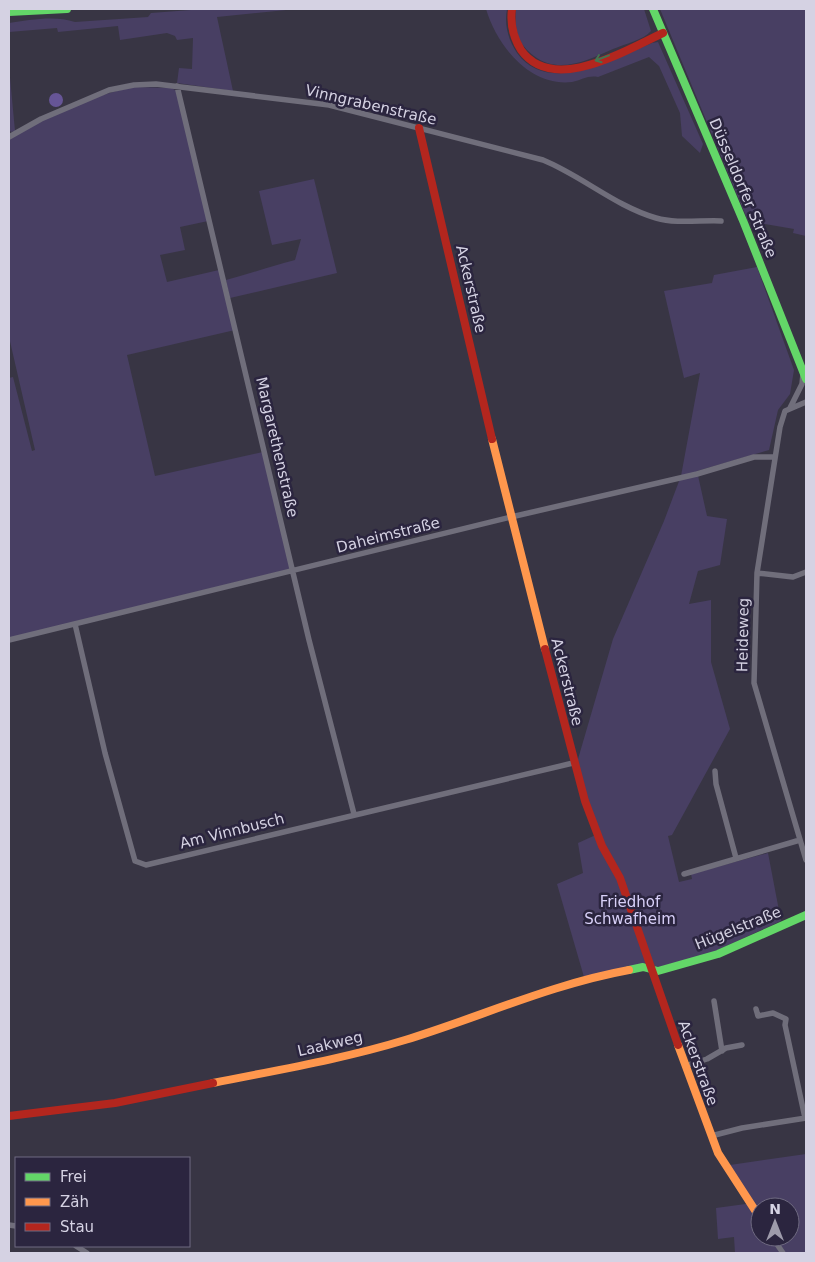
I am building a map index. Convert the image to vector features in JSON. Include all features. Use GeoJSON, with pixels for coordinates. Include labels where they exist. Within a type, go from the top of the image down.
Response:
{"type":"FeatureCollection","features":[{"type":"Feature","properties":{"kind":"main road"},"geometry":{"type":"LineString","coordinates":[[9,12],[67,9]]}},
{"type":"Feature","properties":{"kind":"main road"},"geometry":{"type":"LineString","coordinates":[[512,9],[512,29],[520,48],[532,61],[548,69],[561,70],[580,67],[663,33]]}},
{"type":"Feature","properties":{"kind":"main road","name":"Düsseldorfer Straße"},"geometry":{"type":"LineString","coordinates":[[653,9],[744,222],[805,376]]}},
{"type":"Feature","properties":{"kind":"main road","name":"Ackerstraße"},"geometry":{"type":"LineString","coordinates":[[419,128],[511,517],[573,763],[596,829],[620,878],[650,969],[711,1136],[722,1159],[750,1202]]}},
{"type":"Feature","properties":{"kind":"main road","name":"Hügelstraße"},"geometry":{"type":"LineString","coordinates":[[650,969],[658,971],[718,954],[806,915]]}},
{"type":"Feature","properties":{"kind":"main road","name":"Laakweg"},"geometry":{"type":"LineString","coordinates":[[9,1116],[115,1103],[324,1060],[402,1041],[450,1026],[529,996],[594,976],[644,967],[650,969]]}},
{"type":"Feature","properties":{"kind":"street","name":"Vinngrabenstraße"},"geometry":{"type":"LineString","coordinates":[[9,137],[41,119],[109,90],[134,85],[176,86],[329,105],[544,160],[560,167],[608,197],[656,218],[674,221],[722,221]]}},
{"type":"Feature","properties":{"kind":"street","name":"Margarethenstraße"},"geometry":{"type":"LineString","coordinates":[[176,86],[354,814]]}},
{"type":"Feature","properties":{"kind":"street","name":"Heideweg"},"geometry":{"type":"LineString","coordinates":[[805,376],[790,408],[782,416],[774,457],[757,573],[754,683],[806,860]]}},
{"type":"Feature","properties":{"kind":"street"},"geometry":{"type":"LineString","coordinates":[[790,408],[806,402]]}},
{"type":"Feature","properties":{"kind":"street","name":"Daheimstraße"},"geometry":{"type":"LineString","coordinates":[[9,640],[511,517],[697,474],[754,457],[774,457]]}},
{"type":"Feature","properties":{"kind":"street"},"geometry":{"type":"LineString","coordinates":[[757,573],[793,577],[806,572]]}},
{"type":"Feature","properties":{"kind":"street","name":"Am Vinnbusch"},"geometry":{"type":"LineString","coordinates":[[75,624],[105,753],[135,861],[139,864],[146,865],[573,763]]}},
{"type":"Feature","properties":{"kind":"street"},"geometry":{"type":"LineString","coordinates":[[715,770],[716,784],[736,858]]}},
{"type":"Feature","properties":{"kind":"street"},"geometry":{"type":"LineString","coordinates":[[684,874],[800,840]]}},
{"type":"Feature","properties":{"kind":"street"},"geometry":{"type":"LineString","coordinates":[[714,1001],[722,1051]]}},
{"type":"Feature","properties":{"kind":"street"},"geometry":{"type":"LineString","coordinates":[[711,1136],[742,1128],[806,1118],[785,1025],[786,1018],[773,1013],[758,1016],[756,1009]]}},
{"type":"Feature","properties":{"kind":"street"},"geometry":{"type":"LineString","coordinates":[[685,1066],[742,1044]]}},
{"type":"Feature","properties":{"kind":"green space"},"geometry":{"type":"Polygon","coordinates":[[[204,9],[296,9],[217,17],[233,91],[177,83],[179,68],[192,69],[193,38],[177,40],[175,36],[167,33],[120,40],[118,26],[58,32],[57,28],[9,32],[9,23],[33,20],[51,18],[75,22],[148,17],[151,13],[204,9]]]}},
{"type":"Feature","properties":{"kind":"green space"},"geometry":{"type":"Polygon","coordinates":[[[486,9],[507,9],[507,32],[517,53],[530,66],[546,72],[564,73],[582,70],[658,42],[703,144],[700,153],[682,136],[680,113],[659,66],[649,57],[598,77],[588,77],[572,82],[557,82],[542,78],[529,71],[507,50],[498,37],[486,9]]]}},
{"type":"Feature","properties":{"kind":"green space"},"geometry":{"type":"Polygon","coordinates":[[[516,9],[644,9],[651,31],[639,39],[584,61],[574,64],[553,64],[544,62],[534,56],[523,46],[518,36],[516,9]]]}},
{"type":"Feature","properties":{"kind":"green space"},"geometry":{"type":"Polygon","coordinates":[[[660,9],[806,9],[806,236],[793,233],[794,229],[748,221],[660,9]]]}},
{"type":"Feature","properties":{"kind":"green space"},"geometry":{"type":"Polygon","coordinates":[[[9,67],[15,131],[11,132],[9,129],[9,67]]]}},
{"type":"Feature","properties":{"kind":"green space"},"geometry":{"type":"Polygon","coordinates":[[[134,87],[172,88],[176,91],[208,221],[180,227],[185,250],[160,255],[167,282],[219,270],[235,330],[127,355],[155,476],[263,452],[290,569],[9,638],[9,378],[13,377],[32,451],[35,450],[9,337],[9,139],[86,101],[134,87]]]}},
{"type":"Feature","properties":{"kind":"green space"},"geometry":{"type":"Polygon","coordinates":[[[314,179],[337,273],[230,298],[226,280],[295,260],[301,239],[272,245],[259,191],[314,179]]]}},
{"type":"Feature","properties":{"kind":"green space","name":"Friedhof Schwafheim"},"geometry":{"type":"Polygon","coordinates":[[[757,267],[794,370],[790,394],[778,410],[769,450],[697,471],[707,516],[727,519],[720,565],[698,571],[689,604],[711,600],[711,662],[730,729],[672,835],[668,836],[679,882],[692,879],[691,874],[768,853],[781,921],[711,953],[659,967],[654,966],[653,962],[584,977],[557,884],[583,873],[578,843],[600,833],[576,766],[613,639],[664,521],[681,476],[700,373],[684,378],[664,291],[712,283],[714,275],[757,267]]]}},
{"type":"Feature","properties":{"kind":"green space"},"geometry":{"type":"Polygon","coordinates":[[[806,1154],[806,1252],[735,1253],[734,1237],[718,1239],[716,1208],[750,1203],[750,1247],[800,1247],[800,1197],[750,1198],[730,1165],[806,1154]]]}},
{"type":"Feature","properties":{"kind":"shaded area"},"geometry":{"type":"Polygon","coordinates":[[[53,93],[59,93],[63,100],[59,107],[53,107],[49,103],[49,97],[53,93]]]}},
{"type":"Feature","properties":{"kind":"traffic: fast"},"geometry":{"type":"LineString","coordinates":[[9,12],[67,9]]}},
{"type":"Feature","properties":{"kind":"traffic: fast"},"geometry":{"type":"LineString","coordinates":[[653,9],[744,223],[806,379]]}},
{"type":"Feature","properties":{"kind":"traffic: fast"},"geometry":{"type":"LineString","coordinates":[[629,970],[643,967],[658,971],[718,954],[806,915]]}},
{"type":"Feature","properties":{"kind":"traffic: slow"},"geometry":{"type":"LineString","coordinates":[[492,439],[545,649]]}},
{"type":"Feature","properties":{"kind":"traffic: slow"},"geometry":{"type":"LineString","coordinates":[[213,1083],[310,1064],[382,1047],[544,992],[629,970]]}},
{"type":"Feature","properties":{"kind":"traffic: slow"},"geometry":{"type":"LineString","coordinates":[[678,1045],[718,1153],[750,1203]]}},
{"type":"Feature","properties":{"kind":"traffic: jam"},"geometry":{"type":"LineString","coordinates":[[512,9],[511,20],[513,30],[521,50],[535,63],[551,69],[570,69],[590,65],[610,58],[663,33]]}},
{"type":"Feature","properties":{"kind":"traffic: jam"},"geometry":{"type":"LineString","coordinates":[[419,128],[492,439]]}},
{"type":"Feature","properties":{"kind":"traffic: jam"},"geometry":{"type":"LineString","coordinates":[[545,649],[585,801],[602,846],[620,878],[678,1045]]}},
{"type":"Feature","properties":{"kind":"traffic: jam"},"geometry":{"type":"LineString","coordinates":[[9,1116],[115,1103],[213,1083]]}}]}
